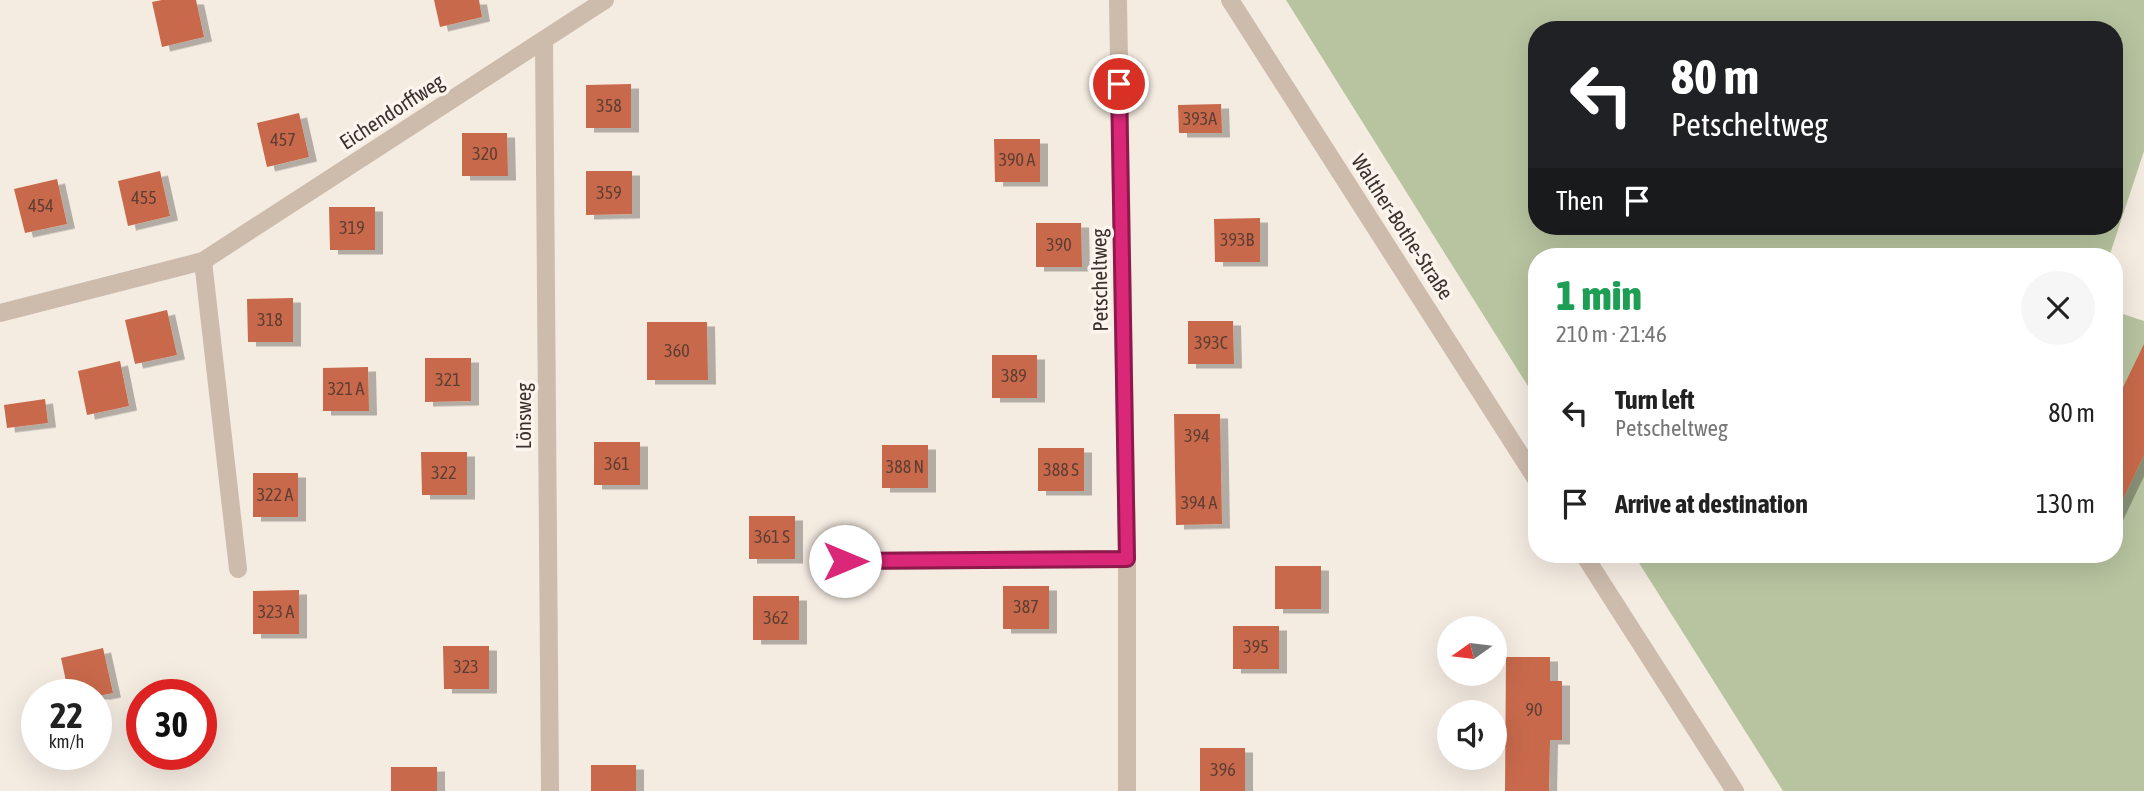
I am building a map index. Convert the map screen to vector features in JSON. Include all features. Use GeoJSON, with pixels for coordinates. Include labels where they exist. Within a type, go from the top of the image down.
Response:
{"type":"FeatureCollection","features":[{"type":"Feature","properties":{"kind":"street","name":"Eichendorffweg"},"geometry":{"type":"LineString","coordinates":[[0,313],[203,261],[605,0]]}},
{"type":"Feature","properties":{"kind":"street","name":"Petscheltweg"},"geometry":{"type":"LineString","coordinates":[[1118,0],[1127,559],[1127,791]]}},
{"type":"Feature","properties":{"kind":"street","name":"Walther-Bothe-Straße"},"geometry":{"type":"LineString","coordinates":[[1230,0],[1528,466]]}},
{"type":"Feature","properties":{"kind":"street","name":"Lönsweg"},"geometry":{"type":"LineString","coordinates":[[544,41],[550,791]]}},
{"type":"Feature","properties":{"kind":"street"},"geometry":{"type":"LineString","coordinates":[[203,261],[238,569]]}},
{"type":"Feature","properties":{"kind":"street"},"geometry":{"type":"LineString","coordinates":[[845,561],[1127,559]]}},
{"type":"Feature","properties":{"kind":"street"},"geometry":{"type":"LineString","coordinates":[[1589,563],[1735,791]]}},
{"type":"Feature","properties":{"kind":"green space"},"geometry":{"type":"Polygon","coordinates":[[[1286,0],[2144,0],[2144,151],[2123,215],[2123,21],[1528,21],[1528,235],[2116,235],[2112,248],[1528,248],[1528,386],[1286,0]]]}},
{"type":"Feature","properties":{"kind":"green space"},"geometry":{"type":"Polygon","coordinates":[[[2123,314],[2144,321],[2144,791],[1783,791],[1639,563],[2123,563],[2123,314]]]}},
{"type":"Feature","properties":{"kind":"building"},"geometry":{"type":"Polygon","coordinates":[[[196,0],[204,37],[162,47],[152,2],[196,0]]]}},
{"type":"Feature","properties":{"kind":"building"},"geometry":{"type":"Polygon","coordinates":[[[434,0],[479,0],[482,17],[440,27],[434,0]]]}},
{"type":"Feature","properties":{"kind":"building"},"geometry":{"type":"Polygon","coordinates":[[[631,84],[631,128],[586,128],[586,85],[631,84]]]}},
{"type":"Feature","properties":{"kind":"building"},"geometry":{"type":"Polygon","coordinates":[[[1221,104],[1222,133],[1179,133],[1178,105],[1221,104]]]}},
{"type":"Feature","properties":{"kind":"building"},"geometry":{"type":"Polygon","coordinates":[[[299,113],[309,157],[267,167],[257,123],[299,113]]]}},
{"type":"Feature","properties":{"kind":"building"},"geometry":{"type":"Polygon","coordinates":[[[462,133],[507,133],[508,176],[462,176],[462,133]]]}},
{"type":"Feature","properties":{"kind":"building"},"geometry":{"type":"Polygon","coordinates":[[[994,139],[1040,139],[1040,182],[995,182],[994,139]]]}},
{"type":"Feature","properties":{"kind":"building"},"geometry":{"type":"Polygon","coordinates":[[[160,171],[170,216],[128,226],[118,181],[160,171]]]}},
{"type":"Feature","properties":{"kind":"building"},"geometry":{"type":"Polygon","coordinates":[[[586,171],[632,171],[632,214],[586,215],[586,171]]]}},
{"type":"Feature","properties":{"kind":"building"},"geometry":{"type":"Polygon","coordinates":[[[57,179],[67,224],[25,233],[14,189],[57,179]]]}},
{"type":"Feature","properties":{"kind":"building"},"geometry":{"type":"Polygon","coordinates":[[[329,207],[375,207],[375,250],[330,250],[329,207]]]}},
{"type":"Feature","properties":{"kind":"building"},"geometry":{"type":"Polygon","coordinates":[[[1260,218],[1260,262],[1215,262],[1214,219],[1260,218]]]}},
{"type":"Feature","properties":{"kind":"building"},"geometry":{"type":"Polygon","coordinates":[[[1036,223],[1081,223],[1082,267],[1036,267],[1036,223]]]}},
{"type":"Feature","properties":{"kind":"building"},"geometry":{"type":"Polygon","coordinates":[[[293,298],[293,342],[248,342],[247,299],[293,298]]]}},
{"type":"Feature","properties":{"kind":"building"},"geometry":{"type":"Polygon","coordinates":[[[167,310],[177,355],[135,364],[125,320],[167,310]]]}},
{"type":"Feature","properties":{"kind":"building"},"geometry":{"type":"Polygon","coordinates":[[[1188,321],[1233,321],[1234,364],[1188,364],[1188,321]]]}},
{"type":"Feature","properties":{"kind":"building"},"geometry":{"type":"Polygon","coordinates":[[[647,322],[707,322],[708,380],[647,380],[647,322]]]}},
{"type":"Feature","properties":{"kind":"building"},"geometry":{"type":"Polygon","coordinates":[[[2144,344],[2144,455],[2123,499],[2123,387],[2144,344]]]}},
{"type":"Feature","properties":{"kind":"building"},"geometry":{"type":"Polygon","coordinates":[[[992,355],[1037,355],[1037,398],[992,398],[992,355]]]}},
{"type":"Feature","properties":{"kind":"building"},"geometry":{"type":"Polygon","coordinates":[[[425,358],[471,358],[471,401],[425,402],[425,358]]]}},
{"type":"Feature","properties":{"kind":"building"},"geometry":{"type":"Polygon","coordinates":[[[120,361],[129,406],[87,415],[78,371],[120,361]]]}},
{"type":"Feature","properties":{"kind":"building"},"geometry":{"type":"Polygon","coordinates":[[[368,367],[369,411],[323,411],[323,368],[368,367]]]}},
{"type":"Feature","properties":{"kind":"building"},"geometry":{"type":"Polygon","coordinates":[[[45,399],[48,423],[7,428],[4,405],[45,399]]]}},
{"type":"Feature","properties":{"kind":"building"},"geometry":{"type":"Polygon","coordinates":[[[1174,414],[1220,414],[1222,524],[1176,525],[1174,414]]]}},
{"type":"Feature","properties":{"kind":"building"},"geometry":{"type":"Polygon","coordinates":[[[594,442],[640,442],[640,485],[594,485],[594,442]]]}},
{"type":"Feature","properties":{"kind":"building"},"geometry":{"type":"Polygon","coordinates":[[[882,445],[928,445],[928,488],[882,488],[882,445]]]}},
{"type":"Feature","properties":{"kind":"building"},"geometry":{"type":"Polygon","coordinates":[[[1038,448],[1084,448],[1084,491],[1038,491],[1038,448]]]}},
{"type":"Feature","properties":{"kind":"building"},"geometry":{"type":"Polygon","coordinates":[[[421,452],[467,452],[467,495],[422,495],[421,452]]]}},
{"type":"Feature","properties":{"kind":"building"},"geometry":{"type":"Polygon","coordinates":[[[253,473],[298,473],[298,517],[253,517],[253,473]]]}},
{"type":"Feature","properties":{"kind":"building"},"geometry":{"type":"Polygon","coordinates":[[[749,516],[795,516],[795,559],[749,559],[749,516]]]}},
{"type":"Feature","properties":{"kind":"building"},"geometry":{"type":"Polygon","coordinates":[[[1275,566],[1321,566],[1321,609],[1275,609],[1275,566]]]}},
{"type":"Feature","properties":{"kind":"building"},"geometry":{"type":"Polygon","coordinates":[[[1003,586],[1049,586],[1049,629],[1003,629],[1003,586]]]}},
{"type":"Feature","properties":{"kind":"building"},"geometry":{"type":"Polygon","coordinates":[[[299,590],[299,634],[253,634],[253,591],[299,590]]]}},
{"type":"Feature","properties":{"kind":"building"},"geometry":{"type":"Polygon","coordinates":[[[753,596],[799,596],[799,640],[753,640],[753,596]]]}},
{"type":"Feature","properties":{"kind":"building"},"geometry":{"type":"Polygon","coordinates":[[[1233,626],[1279,626],[1279,669],[1233,669],[1233,626]]]}},
{"type":"Feature","properties":{"kind":"building"},"geometry":{"type":"Polygon","coordinates":[[[443,646],[489,646],[489,689],[444,689],[443,646]]]}},
{"type":"Feature","properties":{"kind":"building"},"geometry":{"type":"Polygon","coordinates":[[[103,648],[110,679],[66,679],[61,658],[103,648]]]}},
{"type":"Feature","properties":{"kind":"building"},"geometry":{"type":"Polygon","coordinates":[[[1507,657],[1550,657],[1550,681],[1562,681],[1562,740],[1550,740],[1549,791],[1505,791],[1507,657]]]}},
{"type":"Feature","properties":{"kind":"building"},"geometry":{"type":"Polygon","coordinates":[[[1200,748],[1245,748],[1245,791],[1200,791],[1200,748]]]}},
{"type":"Feature","properties":{"kind":"building"},"geometry":{"type":"Polygon","coordinates":[[[591,765],[636,765],[636,791],[591,791],[591,765]]]}},
{"type":"Feature","properties":{"kind":"building"},"geometry":{"type":"Polygon","coordinates":[[[391,767],[437,767],[437,791],[391,791],[391,767]]]}},
{"type":"Feature","properties":{"kind":"route"},"geometry":{"type":"LineString","coordinates":[[845,561],[1127,559],[1119,84]]}}]}
